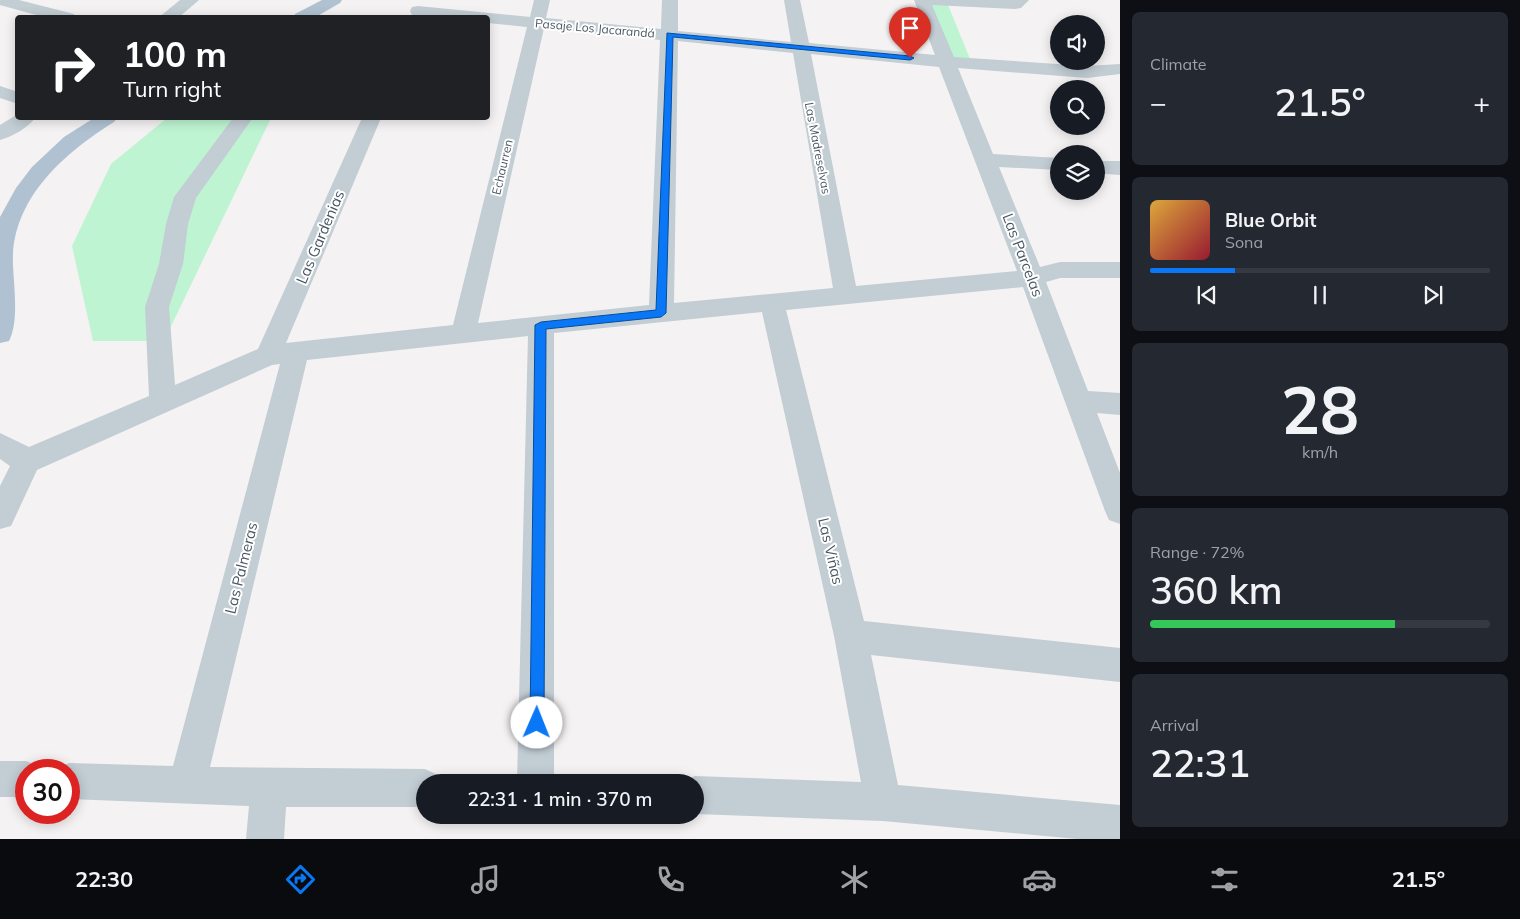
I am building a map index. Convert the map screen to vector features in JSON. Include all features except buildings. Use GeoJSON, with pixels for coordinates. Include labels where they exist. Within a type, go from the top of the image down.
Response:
{"type":"FeatureCollection","features":[{"type":"Feature","properties":{"kind":"main road"},"geometry":{"type":"LineString","coordinates":[[306,15],[334,0]]}},
{"type":"Feature","properties":{"kind":"main road"},"geometry":{"type":"LineString","coordinates":[[0,334],[3,293],[2,248],[5,232],[12,215],[29,185],[48,162],[72,142],[104,120]]}},
{"type":"Feature","properties":{"kind":"street"},"geometry":{"type":"LineString","coordinates":[[0,0],[57,15]]}},
{"type":"Feature","properties":{"kind":"street"},"geometry":{"type":"LineString","coordinates":[[170,15],[191,0]]}},
{"type":"Feature","properties":{"kind":"street","name":"Echaurren"},"geometry":{"type":"LineString","coordinates":[[462,335],[542,0]]}},
{"type":"Feature","properties":{"kind":"street"},"geometry":{"type":"LineString","coordinates":[[661,313],[670,0]]}},
{"type":"Feature","properties":{"kind":"street","name":"Las Madreselvas"},"geometry":{"type":"LineString","coordinates":[[792,0],[799,47],[846,296]]}},
{"type":"Feature","properties":{"kind":"street"},"geometry":{"type":"LineString","coordinates":[[923,0],[1015,4],[1021,0]]}},
{"type":"Feature","properties":{"kind":"street","name":"Las Parcelas"},"geometry":{"type":"LineString","coordinates":[[923,0],[1032,278],[1120,512]]}},
{"type":"Feature","properties":{"kind":"street"},"geometry":{"type":"LineString","coordinates":[[418,10],[459,15]]}},
{"type":"Feature","properties":{"kind":"street","name":"Pasaje Los Jacarandá"},"geometry":{"type":"LineString","coordinates":[[490,18],[947,62],[1087,72],[1120,69]]}},
{"type":"Feature","properties":{"kind":"street"},"geometry":{"type":"LineString","coordinates":[[0,92],[15,97]]}},
{"type":"Feature","properties":{"kind":"street"},"geometry":{"type":"LineString","coordinates":[[0,134],[22,120]]}},
{"type":"Feature","properties":{"kind":"street"},"geometry":{"type":"LineString","coordinates":[[163,401],[157,307],[171,264],[177,224],[185,197],[241,120]]}},
{"type":"Feature","properties":{"kind":"street","name":"Las Gardenias"},"geometry":{"type":"LineString","coordinates":[[282,353],[371,120]]}},
{"type":"Feature","properties":{"kind":"street"},"geometry":{"type":"LineString","coordinates":[[986,160],[1050,164]]}},
{"type":"Feature","properties":{"kind":"street"},"geometry":{"type":"LineString","coordinates":[[1105,167],[1120,168]]}},
{"type":"Feature","properties":{"kind":"street"},"geometry":{"type":"LineString","coordinates":[[0,516],[27,461],[163,401],[282,353],[661,313],[1032,278],[1060,270],[1120,270]]}},
{"type":"Feature","properties":{"kind":"street","name":"Las Viñas"},"geometry":{"type":"LineString","coordinates":[[772,302],[851,636],[883,802]]}},
{"type":"Feature","properties":{"kind":"street"},"geometry":{"type":"LineString","coordinates":[[536,774],[541,325]]}},
{"type":"Feature","properties":{"kind":"street","name":"Las Palmeras"},"geometry":{"type":"LineString","coordinates":[[187,785],[282,353]]}},
{"type":"Feature","properties":{"kind":"street"},"geometry":{"type":"LineString","coordinates":[[1078,401],[1120,404]]}},
{"type":"Feature","properties":{"kind":"street"},"geometry":{"type":"LineString","coordinates":[[0,445],[27,461]]}},
{"type":"Feature","properties":{"kind":"street"},"geometry":{"type":"LineString","coordinates":[[851,636],[1120,665]]}},
{"type":"Feature","properties":{"kind":"street"},"geometry":{"type":"LineString","coordinates":[[0,778],[15,779]]}},
{"type":"Feature","properties":{"kind":"street"},"geometry":{"type":"LineString","coordinates":[[80,781],[268,788],[416,788]]}},
{"type":"Feature","properties":{"kind":"street"},"geometry":{"type":"LineString","coordinates":[[265,839],[268,788]]}},
{"type":"Feature","properties":{"kind":"street"},"geometry":{"type":"LineString","coordinates":[[704,795],[883,802],[1074,829],[1120,824]]}},
{"type":"Feature","properties":{"kind":"green space"},"geometry":{"type":"Polygon","coordinates":[[[929,0],[946,0],[970,59],[952,59],[929,0]]]}},
{"type":"Feature","properties":{"kind":"green space"},"geometry":{"type":"Polygon","coordinates":[[[165,120],[270,120],[164,341],[93,341],[72,246],[111,164],[165,120]]]}},
{"type":"Feature","properties":{"kind":"route"},"geometry":{"type":"LineString","coordinates":[[537,723],[541,325],[661,313],[670,35],[910,58]]}}]}
